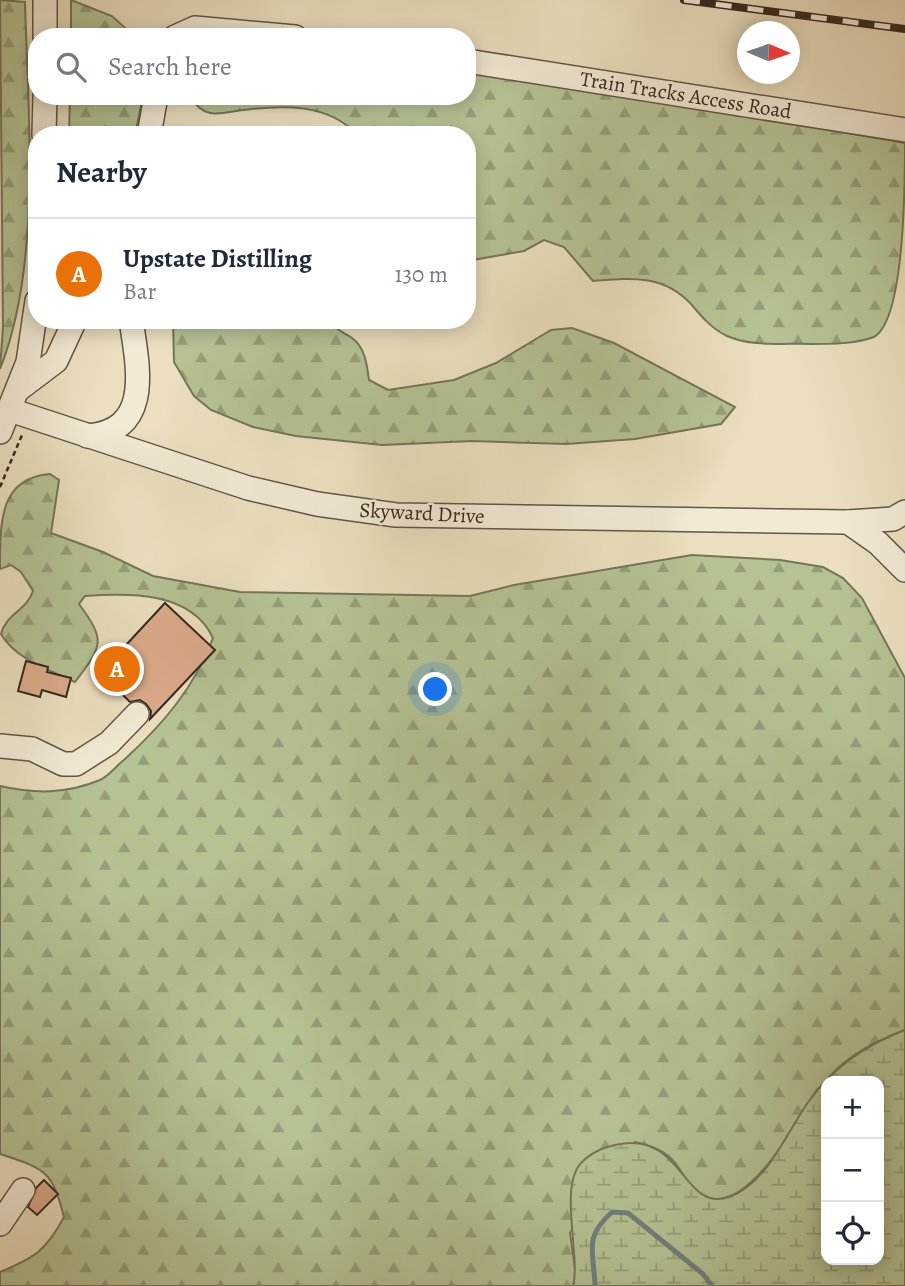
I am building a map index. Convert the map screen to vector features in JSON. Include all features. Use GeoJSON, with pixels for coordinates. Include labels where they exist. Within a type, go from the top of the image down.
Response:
{"type":"FeatureCollection","features":[{"type":"Feature","properties":{"kind":"street"},"geometry":{"type":"LineString","coordinates":[[45,0],[45,28]]}},
{"type":"Feature","properties":{"kind":"street","name":"Train Tracks Access Road"},"geometry":{"type":"LineString","coordinates":[[476,62],[905,130]]}},
{"type":"Feature","properties":{"kind":"street"},"geometry":{"type":"LineString","coordinates":[[44,126],[45,105]]}},
{"type":"Feature","properties":{"kind":"street"},"geometry":{"type":"LineString","coordinates":[[151,126],[154,105]]}},
{"type":"Feature","properties":{"kind":"street"},"geometry":{"type":"LineString","coordinates":[[11,433],[15,400],[34,329]]}},
{"type":"Feature","properties":{"kind":"street"},"geometry":{"type":"LineString","coordinates":[[15,400],[56,361],[71,329]]}},
{"type":"Feature","properties":{"kind":"street"},"geometry":{"type":"LineString","coordinates":[[87,436],[106,435],[122,424],[135,401],[139,380],[132,329]]}},
{"type":"Feature","properties":{"kind":"street","name":"Skyward Drive"},"geometry":{"type":"LineString","coordinates":[[15,400],[87,436],[248,488],[317,505],[396,515],[848,522],[893,519],[905,512]]}},
{"type":"Feature","properties":{"kind":"street"},"geometry":{"type":"LineString","coordinates":[[848,522],[878,543],[905,570]]}},
{"type":"Feature","properties":{"kind":"street"},"geometry":{"type":"LineString","coordinates":[[0,746],[32,749],[63,764],[76,764],[109,743],[137,714]]}},
{"type":"Feature","properties":{"kind":"street"},"geometry":{"type":"LineString","coordinates":[[0,1224],[23,1190]]}},
{"type":"Feature","properties":{"kind":"path"},"geometry":{"type":"LineString","coordinates":[[0,488],[11,433]]}},
{"type":"Feature","properties":{"kind":"green space"},"geometry":{"type":"Polygon","coordinates":[[[0,0],[25,2],[29,126],[27,237],[22,283],[13,328],[0,369],[3,327],[0,0]]]}},
{"type":"Feature","properties":{"kind":"green space"},"geometry":{"type":"Polygon","coordinates":[[[71,0],[112,16],[125,28],[71,28],[71,0]]]}},
{"type":"Feature","properties":{"kind":"green space"},"geometry":{"type":"Polygon","coordinates":[[[476,73],[643,97],[905,143],[901,248],[892,305],[884,325],[874,337],[867,339],[827,344],[747,342],[716,330],[691,304],[669,287],[646,280],[593,281],[564,247],[544,240],[524,251],[476,259],[476,126],[347,126],[319,112],[289,107],[222,113],[201,109],[196,105],[476,105],[476,73]]]}},
{"type":"Feature","properties":{"kind":"green space"},"geometry":{"type":"Polygon","coordinates":[[[70,105],[141,105],[137,126],[69,126],[70,105]]]}},
{"type":"Feature","properties":{"kind":"green space"},"geometry":{"type":"Polygon","coordinates":[[[572,328],[614,343],[735,407],[721,424],[635,439],[566,444],[472,441],[382,445],[296,436],[253,427],[211,410],[194,396],[174,362],[173,329],[338,329],[360,346],[369,380],[388,390],[454,380],[496,363],[551,330],[572,328]]]}},
{"type":"Feature","properties":{"kind":"green space"},"geometry":{"type":"Polygon","coordinates":[[[50,474],[59,480],[51,533],[103,552],[153,576],[240,592],[470,596],[514,585],[692,555],[780,560],[823,567],[843,578],[862,598],[905,678],[905,1030],[866,1048],[830,1076],[821,1076],[821,1088],[759,1175],[741,1190],[722,1198],[699,1195],[667,1155],[635,1142],[570,1233],[576,1276],[573,1286],[0,1286],[0,1272],[22,1262],[45,1246],[64,1217],[55,1189],[44,1174],[37,1168],[0,1154],[0,786],[26,790],[63,790],[87,785],[103,778],[139,746],[176,704],[197,673],[213,638],[203,623],[190,611],[174,603],[139,596],[102,595],[85,596],[79,604],[94,627],[98,643],[96,651],[75,682],[34,663],[7,643],[1,634],[4,627],[33,591],[21,572],[11,565],[0,569],[3,518],[12,493],[33,477],[50,474]]]}},
{"type":"Feature","properties":{"kind":"green space"},"geometry":{"type":"Polygon","coordinates":[[[905,1030],[905,1286],[573,1286],[575,1274],[572,1187],[575,1173],[586,1158],[595,1152],[620,1144],[641,1144],[658,1150],[702,1194],[714,1199],[729,1197],[754,1181],[765,1169],[821,1086],[821,1265],[884,1265],[884,1076],[831,1076],[864,1050],[905,1030]]]}},
{"type":"Feature","properties":{"kind":"building"},"geometry":{"type":"Polygon","coordinates":[[[165,603],[215,650],[150,719],[151,711],[146,704],[140,700],[130,702],[100,673],[165,603]]]}},
{"type":"Feature","properties":{"kind":"building"},"geometry":{"type":"Polygon","coordinates":[[[26,661],[48,667],[47,672],[71,678],[66,697],[42,690],[40,697],[18,691],[26,661]]]}},
{"type":"Feature","properties":{"kind":"building"},"geometry":{"type":"Polygon","coordinates":[[[44,1180],[58,1194],[37,1215],[28,1207],[36,1188],[44,1180]]]}},
{"type":"Feature","properties":{"kind":"waterway"},"geometry":{"type":"LineString","coordinates":[[595,1286],[592,1246],[597,1230],[612,1212],[628,1213],[703,1274],[712,1286]]}},
{"type":"Feature","properties":{"kind":"railway"},"geometry":{"type":"LineString","coordinates":[[684,0],[905,29]]}},
{"type":"Feature","properties":{"kind":"place","name":"Upstate Distilling"},"geometry":{"type":"Point","coordinates":[117,669]}}]}
